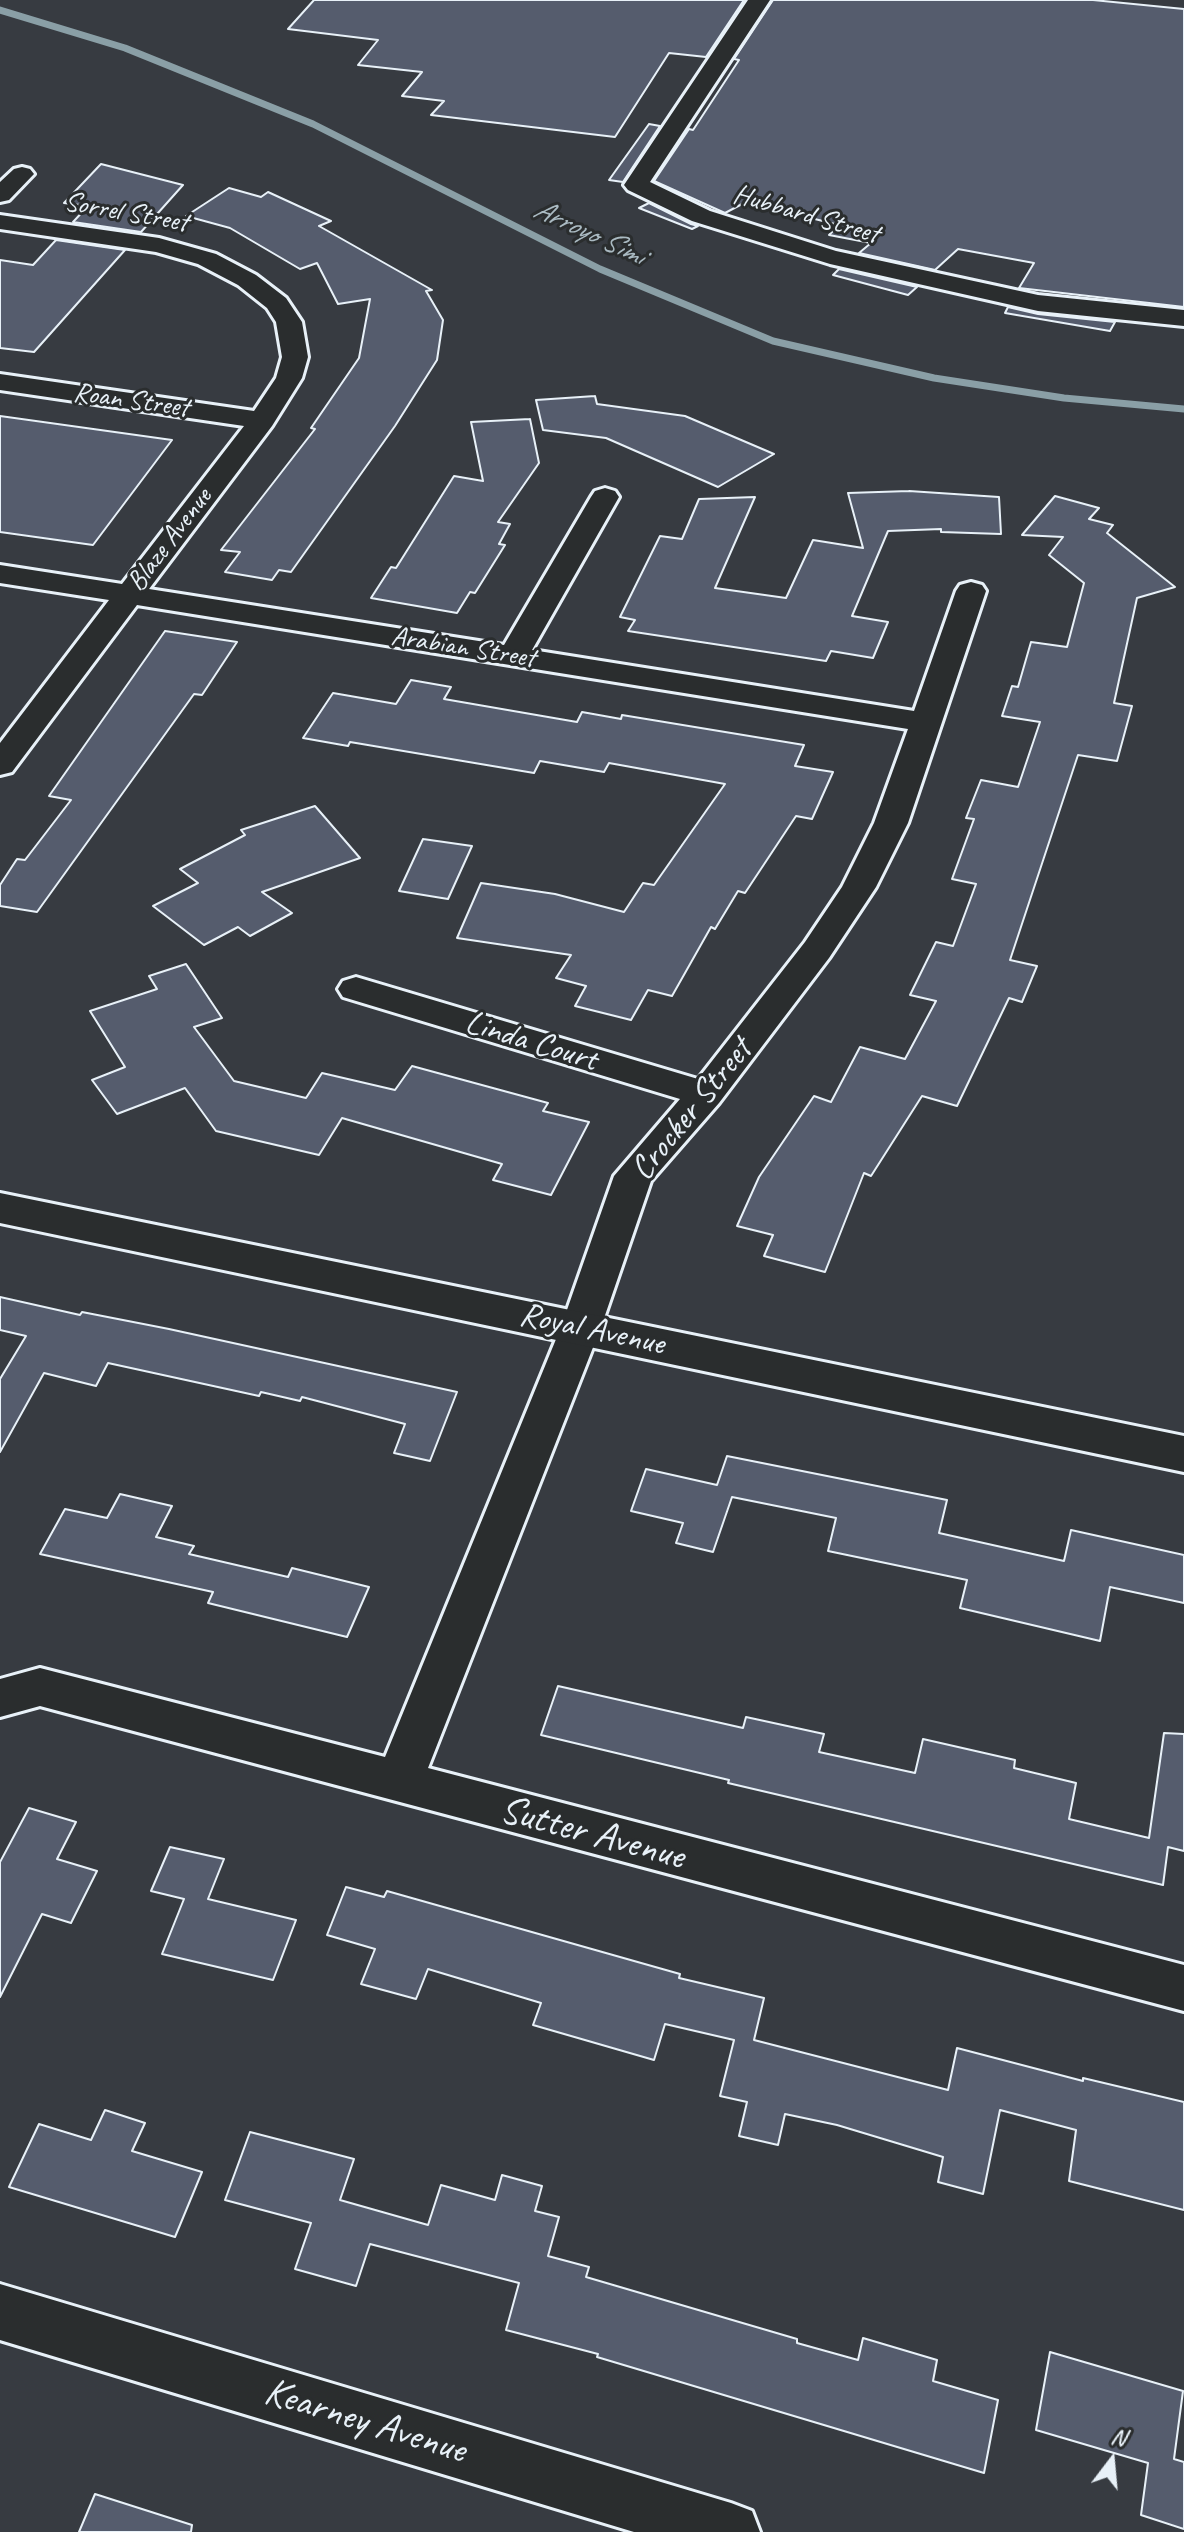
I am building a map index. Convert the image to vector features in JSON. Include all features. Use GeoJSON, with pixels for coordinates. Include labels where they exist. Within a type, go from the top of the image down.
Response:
{"type":"FeatureCollection","features":[{"type":"Feature","properties":{"kind":"main road","name":"Royal Avenue"},"geometry":{"type":"LineString","coordinates":[[0,1208],[1184,1454]]}},
{"type":"Feature","properties":{"kind":"street","name":"Hubbard Street"},"geometry":{"type":"LineString","coordinates":[[759,0],[636,185],[701,216],[830,257],[1038,303],[1184,318]]}},
{"type":"Feature","properties":{"kind":"street"},"geometry":{"type":"LineString","coordinates":[[0,195],[22,174]]}},
{"type":"Feature","properties":{"kind":"street","name":"Sorrel Street"},"geometry":{"type":"LineString","coordinates":[[0,222],[159,245],[207,259],[247,280],[277,303]]}},
{"type":"Feature","properties":{"kind":"street","name":"Blaze Avenue"},"geometry":{"type":"LineString","coordinates":[[0,765],[262,420],[289,378],[295,357],[295,342],[289,322],[277,303]]}},
{"type":"Feature","properties":{"kind":"street","name":"Roan Street"},"geometry":{"type":"LineString","coordinates":[[0,382],[262,420]]}},
{"type":"Feature","properties":{"kind":"street"},"geometry":{"type":"LineString","coordinates":[[513,656],[605,497]]}},
{"type":"Feature","properties":{"kind":"street","name":"Arabian Street"},"geometry":{"type":"LineString","coordinates":[[0,574],[926,722]]}},
{"type":"Feature","properties":{"kind":"street","name":"Crocker Street"},"geometry":{"type":"LineString","coordinates":[[398,1783],[581,1327],[633,1176],[706,1094],[817,950],[859,887],[891,823],[971,591]]}},
{"type":"Feature","properties":{"kind":"street","name":"Linda Court"},"geometry":{"type":"LineString","coordinates":[[356,989],[706,1094]]}},
{"type":"Feature","properties":{"kind":"street","name":"Sutter Avenue"},"geometry":{"type":"LineString","coordinates":[[0,1698],[40,1687],[1184,1988]]}},
{"type":"Feature","properties":{"kind":"street","name":"Kearney Avenue"},"geometry":{"type":"LineString","coordinates":[[0,2312],[731,2532]]}},
{"type":"Feature","properties":{"kind":"building"},"geometry":{"type":"Polygon","coordinates":[[[314,0],[744,0],[706,57],[669,53],[615,137],[431,115],[444,101],[402,96],[422,72],[358,65],[378,40],[288,29],[314,0]]]}},
{"type":"Feature","properties":{"kind":"building"},"geometry":{"type":"Polygon","coordinates":[[[773,0],[1093,0],[1184,9],[1184,307],[1019,288],[1034,263],[958,249],[935,270],[859,253],[871,243],[829,235],[839,225],[746,202],[725,213],[654,181],[689,129],[693,130],[739,60],[734,59],[773,0]]]}},
{"type":"Feature","properties":{"kind":"building"},"geometry":{"type":"Polygon","coordinates":[[[649,124],[660,126],[623,182],[609,180],[649,124]]]}},
{"type":"Feature","properties":{"kind":"building"},"geometry":{"type":"Polygon","coordinates":[[[101,164],[183,185],[141,232],[73,222],[88,206],[64,203],[101,164]]]}},
{"type":"Feature","properties":{"kind":"building"},"geometry":{"type":"Polygon","coordinates":[[[229,188],[261,197],[268,192],[331,221],[319,226],[432,290],[426,291],[443,320],[437,360],[395,426],[291,572],[279,570],[272,580],[225,572],[240,552],[221,550],[315,429],[311,428],[359,358],[370,299],[338,304],[317,263],[300,269],[230,228],[186,216],[229,188]]]}},
{"type":"Feature","properties":{"kind":"building"},"geometry":{"type":"Polygon","coordinates":[[[649,203],[698,226],[692,229],[639,208],[649,203]]]}},
{"type":"Feature","properties":{"kind":"building"},"geometry":{"type":"Polygon","coordinates":[[[56,240],[125,250],[34,352],[0,348],[0,260],[33,265],[56,240]]]}},
{"type":"Feature","properties":{"kind":"building"},"geometry":{"type":"Polygon","coordinates":[[[839,269],[917,287],[908,295],[833,275],[839,269]]]}},
{"type":"Feature","properties":{"kind":"building"},"geometry":{"type":"Polygon","coordinates":[[[1008,307],[1038,314],[1115,322],[1110,331],[1005,313],[1008,307]]]}},
{"type":"Feature","properties":{"kind":"building"},"geometry":{"type":"Polygon","coordinates":[[[595,396],[597,404],[685,416],[774,454],[718,487],[606,438],[543,430],[536,400],[595,396]]]}},
{"type":"Feature","properties":{"kind":"building"},"geometry":{"type":"Polygon","coordinates":[[[0,416],[172,440],[93,545],[0,532],[0,416]]]}},
{"type":"Feature","properties":{"kind":"building"},"geometry":{"type":"Polygon","coordinates":[[[530,419],[539,463],[498,522],[510,524],[499,544],[505,545],[475,593],[470,592],[457,613],[371,598],[391,567],[396,568],[454,476],[483,481],[471,422],[530,419]]]}},
{"type":"Feature","properties":{"kind":"building"},"geometry":{"type":"Polygon","coordinates":[[[909,491],[999,497],[1001,534],[941,532],[941,529],[888,531],[852,616],[888,622],[873,658],[831,651],[826,661],[628,631],[635,620],[620,617],[660,536],[682,539],[699,499],[755,497],[715,588],[786,598],[813,540],[863,548],[848,493],[909,491]]]}},
{"type":"Feature","properties":{"kind":"building"},"geometry":{"type":"Polygon","coordinates":[[[1055,496],[1099,508],[1089,519],[1113,525],[1107,533],[1175,587],[1137,598],[1114,703],[1132,706],[1117,761],[1078,755],[1010,960],[1037,966],[1022,1002],[1009,998],[957,1106],[922,1096],[871,1176],[864,1173],[825,1272],[764,1256],[773,1235],[737,1226],[759,1177],[814,1096],[831,1102],[860,1047],[905,1059],[936,1001],[910,995],[936,942],[953,946],[976,884],[952,879],[974,819],[966,818],[981,780],[1018,787],[1040,722],[1002,716],[1012,686],[1018,687],[1031,642],[1067,647],[1084,583],[1049,555],[1063,537],[1022,535],[1055,496]]]}},
{"type":"Feature","properties":{"kind":"building"},"geometry":{"type":"Polygon","coordinates":[[[165,631],[237,642],[202,695],[194,694],[37,912],[0,906],[0,885],[17,859],[25,860],[71,800],[49,796],[165,631]]]}},
{"type":"Feature","properties":{"kind":"building"},"geometry":{"type":"Polygon","coordinates":[[[411,680],[451,687],[444,699],[577,722],[582,712],[621,719],[622,715],[804,745],[795,766],[833,772],[812,819],[796,816],[745,893],[738,891],[715,929],[711,927],[672,996],[648,990],[631,1020],[575,1006],[586,986],[556,978],[571,955],[457,938],[481,883],[555,894],[624,912],[643,883],[654,885],[725,784],[609,763],[604,772],[540,761],[534,773],[350,742],[348,746],[303,738],[333,693],[396,704],[411,680]]]}},
{"type":"Feature","properties":{"kind":"building"},"geometry":{"type":"Polygon","coordinates":[[[315,806],[360,858],[262,892],[292,913],[250,936],[238,927],[204,945],[153,906],[198,883],[180,869],[245,835],[241,830],[315,806]]]}},
{"type":"Feature","properties":{"kind":"building"},"geometry":{"type":"Polygon","coordinates":[[[423,839],[472,846],[448,899],[399,891],[423,839]]]}},
{"type":"Feature","properties":{"kind":"building"},"geometry":{"type":"Polygon","coordinates":[[[186,964],[222,1018],[194,1027],[234,1081],[306,1098],[322,1073],[395,1090],[412,1066],[548,1103],[543,1111],[589,1122],[551,1195],[493,1180],[502,1164],[342,1118],[319,1155],[216,1131],[185,1088],[117,1114],[92,1080],[125,1067],[90,1011],[157,989],[149,976],[186,964]]]}},
{"type":"Feature","properties":{"kind":"building"},"geometry":{"type":"Polygon","coordinates":[[[0,1297],[80,1315],[82,1312],[169,1329],[457,1392],[430,1461],[394,1453],[405,1424],[302,1397],[300,1401],[261,1392],[259,1396],[108,1363],[96,1386],[44,1373],[0,1452],[0,1379],[26,1336],[0,1330],[0,1297]]]}},
{"type":"Feature","properties":{"kind":"building"},"geometry":{"type":"Polygon","coordinates":[[[727,1456],[947,1500],[939,1533],[1064,1561],[1071,1530],[1184,1555],[1184,1603],[1110,1587],[1100,1641],[960,1608],[967,1580],[828,1551],[836,1518],[732,1497],[713,1552],[676,1543],[683,1523],[631,1511],[646,1469],[717,1485],[727,1456]]]}},
{"type":"Feature","properties":{"kind":"building"},"geometry":{"type":"Polygon","coordinates":[[[120,1494],[172,1506],[156,1537],[194,1546],[189,1554],[288,1577],[292,1568],[369,1587],[347,1637],[208,1603],[213,1592],[40,1554],[65,1509],[107,1518],[120,1494]]]}},
{"type":"Feature","properties":{"kind":"building"},"geometry":{"type":"Polygon","coordinates":[[[558,1686],[743,1728],[746,1717],[824,1734],[819,1752],[915,1773],[923,1739],[1015,1760],[1014,1768],[1076,1783],[1069,1819],[1149,1838],[1164,1733],[1184,1734],[1184,1851],[1168,1847],[1163,1885],[728,1783],[729,1780],[541,1735],[558,1686]]]}},
{"type":"Feature","properties":{"kind":"building"},"geometry":{"type":"Polygon","coordinates":[[[29,1808],[76,1822],[57,1859],[97,1871],[71,1923],[42,1914],[0,1997],[0,1862],[29,1808]]]}},
{"type":"Feature","properties":{"kind":"building"},"geometry":{"type":"Polygon","coordinates":[[[170,1847],[224,1859],[208,1899],[296,1920],[273,1980],[162,1954],[184,1899],[151,1891],[170,1847]]]}},
{"type":"Feature","properties":{"kind":"building"},"geometry":{"type":"Polygon","coordinates":[[[346,1887],[384,1897],[387,1891],[680,1974],[679,1978],[764,1998],[754,2040],[948,2090],[957,2048],[1083,2081],[1083,2078],[1184,2102],[1184,2210],[1069,2181],[1076,2130],[1000,2110],[983,2194],[938,2182],[943,2157],[837,2125],[785,2114],[778,2145],[739,2136],[747,2102],[720,2096],[734,2040],[665,2024],[654,2060],[533,2025],[541,2003],[428,1969],[416,1999],[361,1984],[375,1949],[327,1935],[346,1887]]]}},
{"type":"Feature","properties":{"kind":"building"},"geometry":{"type":"Polygon","coordinates":[[[105,2110],[145,2123],[132,2151],[202,2172],[175,2237],[9,2187],[39,2124],[91,2140],[105,2110]]]}},
{"type":"Feature","properties":{"kind":"building"},"geometry":{"type":"Polygon","coordinates":[[[250,2132],[354,2159],[340,2200],[428,2225],[441,2185],[495,2200],[502,2175],[542,2186],[535,2211],[559,2217],[548,2256],[589,2267],[586,2277],[858,2360],[863,2338],[937,2360],[933,2381],[998,2400],[984,2473],[597,2357],[598,2354],[506,2330],[519,2283],[370,2244],[356,2286],[295,2269],[311,2223],[225,2200],[250,2132]]]}},
{"type":"Feature","properties":{"kind":"building"},"geometry":{"type":"Polygon","coordinates":[[[1050,2352],[1183,2391],[1174,2459],[1184,2462],[1184,2529],[1141,2515],[1148,2463],[1036,2430],[1050,2352]]]}},
{"type":"Feature","properties":{"kind":"building"},"geometry":{"type":"Polygon","coordinates":[[[95,2494],[192,2525],[191,2532],[79,2532],[95,2494]]]}},
{"type":"Feature","properties":{"kind":"waterway","name":"Arroyo Simi"},"geometry":{"type":"LineString","coordinates":[[0,10],[125,48],[313,124],[600,269],[773,341],[934,378],[1064,398],[1184,409]]}}]}
